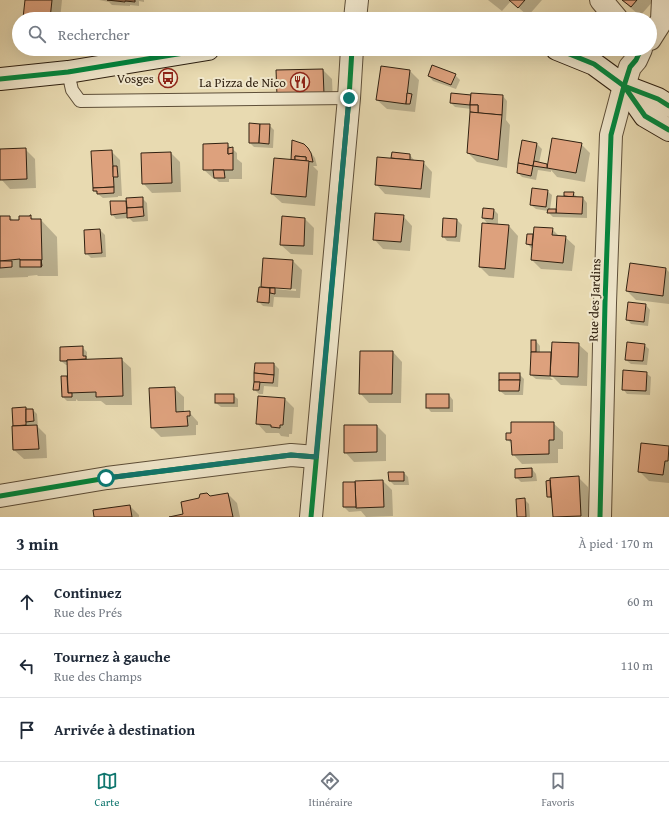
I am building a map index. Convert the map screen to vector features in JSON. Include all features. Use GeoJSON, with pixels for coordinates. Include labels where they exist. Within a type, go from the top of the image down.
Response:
{"type":"FeatureCollection","features":[{"type":"Feature","properties":{"kind":"street"},"geometry":{"type":"LineString","coordinates":[[356,12],[357,0]]}},
{"type":"Feature","properties":{"kind":"street"},"geometry":{"type":"LineString","coordinates":[[601,0],[611,12]]}},
{"type":"Feature","properties":{"kind":"street"},"geometry":{"type":"LineString","coordinates":[[657,28],[662,20],[663,0]]}},
{"type":"Feature","properties":{"kind":"street"},"geometry":{"type":"LineString","coordinates":[[0,79],[68,72],[165,56]]}},
{"type":"Feature","properties":{"kind":"street"},"geometry":{"type":"LineString","coordinates":[[311,517],[352,56]]}},
{"type":"Feature","properties":{"kind":"street"},"geometry":{"type":"LineString","coordinates":[[575,56],[594,64],[624,86],[658,99],[669,106]]}},
{"type":"Feature","properties":{"kind":"street","name":"Rue des Jardins"},"geometry":{"type":"LineString","coordinates":[[600,517],[611,135],[630,67],[638,56]]}},
{"type":"Feature","properties":{"kind":"street"},"geometry":{"type":"LineString","coordinates":[[624,86],[645,116],[669,130]]}},
{"type":"Feature","properties":{"kind":"street"},"geometry":{"type":"LineString","coordinates":[[0,496],[145,473],[291,455],[316,457]]}},
{"type":"Feature","properties":{"kind":"lane"},"geometry":{"type":"LineString","coordinates":[[68,72],[72,90],[80,102],[349,98]]}},
{"type":"Feature","properties":{"kind":"building"},"geometry":{"type":"Polygon","coordinates":[[[25,0],[52,0],[51,12],[24,12],[25,0]]]}},
{"type":"Feature","properties":{"kind":"building"},"geometry":{"type":"Polygon","coordinates":[[[107,0],[135,0],[135,2],[125,2],[107,0]]]}},
{"type":"Feature","properties":{"kind":"building"},"geometry":{"type":"Polygon","coordinates":[[[509,0],[525,0],[518,8],[509,0]]]}},
{"type":"Feature","properties":{"kind":"building"},"geometry":{"type":"Polygon","coordinates":[[[622,0],[637,0],[631,7],[622,0]]]}},
{"type":"Feature","properties":{"kind":"building"},"geometry":{"type":"Polygon","coordinates":[[[432,65],[456,74],[451,85],[428,76],[432,65]]]}},
{"type":"Feature","properties":{"kind":"building"},"geometry":{"type":"Polygon","coordinates":[[[381,66],[410,70],[406,104],[376,100],[381,66]]]}},
{"type":"Feature","properties":{"kind":"building","name":"La Pizza de Nico"},"geometry":{"type":"Polygon","coordinates":[[[323,69],[324,94],[277,96],[276,70],[323,69]]]}},
{"type":"Feature","properties":{"kind":"building"},"geometry":{"type":"Polygon","coordinates":[[[407,93],[412,94],[410,104],[406,104],[407,93]]]}},
{"type":"Feature","properties":{"kind":"building"},"geometry":{"type":"Polygon","coordinates":[[[451,93],[471,95],[470,105],[450,103],[451,93]]]}},
{"type":"Feature","properties":{"kind":"building"},"geometry":{"type":"Polygon","coordinates":[[[471,93],[503,95],[502,115],[478,113],[478,105],[470,105],[471,93]]]}},
{"type":"Feature","properties":{"kind":"building"},"geometry":{"type":"Polygon","coordinates":[[[470,105],[478,105],[478,113],[470,112],[470,105]]]}},
{"type":"Feature","properties":{"kind":"building"},"geometry":{"type":"Polygon","coordinates":[[[470,112],[502,115],[498,160],[467,153],[470,112]]]}},
{"type":"Feature","properties":{"kind":"building"},"geometry":{"type":"Polygon","coordinates":[[[249,123],[260,124],[259,143],[249,143],[249,123]]]}},
{"type":"Feature","properties":{"kind":"building"},"geometry":{"type":"Polygon","coordinates":[[[260,124],[270,124],[269,144],[259,143],[260,124]]]}},
{"type":"Feature","properties":{"kind":"building"},"geometry":{"type":"Polygon","coordinates":[[[552,138],[582,143],[576,173],[547,168],[552,138]]]}},
{"type":"Feature","properties":{"kind":"building"},"geometry":{"type":"Polygon","coordinates":[[[292,140],[304,144],[308,148],[313,162],[306,161],[306,157],[295,156],[295,160],[291,160],[292,140]]]}},
{"type":"Feature","properties":{"kind":"building"},"geometry":{"type":"Polygon","coordinates":[[[522,140],[537,143],[533,166],[518,163],[522,140]]]}},
{"type":"Feature","properties":{"kind":"building"},"geometry":{"type":"Polygon","coordinates":[[[228,143],[228,154],[233,153],[233,170],[203,170],[203,144],[228,143]]]}},
{"type":"Feature","properties":{"kind":"building"},"geometry":{"type":"Polygon","coordinates":[[[233,147],[233,153],[228,154],[228,148],[233,147]]]}},
{"type":"Feature","properties":{"kind":"building"},"geometry":{"type":"Polygon","coordinates":[[[26,148],[27,179],[0,180],[0,149],[26,148]]]}},
{"type":"Feature","properties":{"kind":"building"},"geometry":{"type":"Polygon","coordinates":[[[112,150],[114,187],[93,188],[91,151],[112,150]]]}},
{"type":"Feature","properties":{"kind":"building"},"geometry":{"type":"Polygon","coordinates":[[[171,152],[172,183],[142,184],[141,153],[171,152]]]}},
{"type":"Feature","properties":{"kind":"building"},"geometry":{"type":"Polygon","coordinates":[[[392,152],[410,154],[410,160],[391,158],[392,152]]]}},
{"type":"Feature","properties":{"kind":"building"},"geometry":{"type":"Polygon","coordinates":[[[295,156],[306,157],[306,161],[295,160],[295,156]]]}},
{"type":"Feature","properties":{"kind":"building"},"geometry":{"type":"Polygon","coordinates":[[[377,157],[424,161],[421,189],[375,185],[377,157]]]}},
{"type":"Feature","properties":{"kind":"building"},"geometry":{"type":"Polygon","coordinates":[[[274,158],[309,161],[306,197],[271,194],[274,158]]]}},
{"type":"Feature","properties":{"kind":"building"},"geometry":{"type":"Polygon","coordinates":[[[534,161],[547,164],[547,168],[533,166],[534,161]]]}},
{"type":"Feature","properties":{"kind":"building"},"geometry":{"type":"Polygon","coordinates":[[[518,163],[533,166],[531,176],[517,173],[518,163]]]}},
{"type":"Feature","properties":{"kind":"building"},"geometry":{"type":"Polygon","coordinates":[[[113,166],[117,166],[118,177],[113,177],[113,166]]]}},
{"type":"Feature","properties":{"kind":"building"},"geometry":{"type":"Polygon","coordinates":[[[213,170],[224,170],[225,178],[214,178],[213,170]]]}},
{"type":"Feature","properties":{"kind":"building"},"geometry":{"type":"Polygon","coordinates":[[[114,187],[114,193],[97,194],[97,191],[93,191],[93,188],[114,187]]]}},
{"type":"Feature","properties":{"kind":"building"},"geometry":{"type":"Polygon","coordinates":[[[532,188],[548,190],[546,207],[530,205],[532,188]]]}},
{"type":"Feature","properties":{"kind":"building"},"geometry":{"type":"Polygon","coordinates":[[[564,192],[574,192],[573,197],[564,196],[564,192]]]}},
{"type":"Feature","properties":{"kind":"building"},"geometry":{"type":"Polygon","coordinates":[[[557,196],[583,197],[582,214],[556,213],[557,196]]]}},
{"type":"Feature","properties":{"kind":"building"},"geometry":{"type":"Polygon","coordinates":[[[143,197],[143,207],[127,208],[126,198],[143,197]]]}},
{"type":"Feature","properties":{"kind":"building"},"geometry":{"type":"Polygon","coordinates":[[[110,201],[126,201],[127,213],[111,215],[110,201]]]}},
{"type":"Feature","properties":{"kind":"building"},"geometry":{"type":"Polygon","coordinates":[[[143,207],[144,216],[127,218],[127,208],[143,207]]]}},
{"type":"Feature","properties":{"kind":"building"},"geometry":{"type":"Polygon","coordinates":[[[483,208],[494,209],[493,219],[482,218],[483,208]]]}},
{"type":"Feature","properties":{"kind":"building"},"geometry":{"type":"Polygon","coordinates":[[[548,209],[556,209],[556,213],[547,213],[548,209]]]}},
{"type":"Feature","properties":{"kind":"building"},"geometry":{"type":"Polygon","coordinates":[[[375,213],[404,215],[401,242],[373,240],[375,213]]]}},
{"type":"Feature","properties":{"kind":"building"},"geometry":{"type":"Polygon","coordinates":[[[30,215],[31,219],[41,219],[42,260],[20,259],[0,261],[0,216],[10,216],[10,220],[19,220],[19,216],[30,215]]]}},
{"type":"Feature","properties":{"kind":"building"},"geometry":{"type":"Polygon","coordinates":[[[282,216],[305,218],[304,246],[280,245],[282,216]]]}},
{"type":"Feature","properties":{"kind":"building"},"geometry":{"type":"Polygon","coordinates":[[[443,218],[457,219],[456,237],[442,237],[443,218]]]}},
{"type":"Feature","properties":{"kind":"building"},"geometry":{"type":"Polygon","coordinates":[[[482,223],[509,225],[505,269],[479,267],[482,223]]]}},
{"type":"Feature","properties":{"kind":"building"},"geometry":{"type":"Polygon","coordinates":[[[534,227],[553,228],[552,235],[566,236],[563,263],[531,260],[534,227]]]}},
{"type":"Feature","properties":{"kind":"building"},"geometry":{"type":"Polygon","coordinates":[[[100,229],[102,253],[85,254],[84,230],[100,229]]]}},
{"type":"Feature","properties":{"kind":"building"},"geometry":{"type":"Polygon","coordinates":[[[527,234],[533,234],[532,245],[526,244],[527,234]]]}},
{"type":"Feature","properties":{"kind":"building"},"geometry":{"type":"Polygon","coordinates":[[[263,258],[293,260],[291,289],[261,287],[263,258]]]}},
{"type":"Feature","properties":{"kind":"building"},"geometry":{"type":"Polygon","coordinates":[[[20,260],[41,260],[41,267],[20,267],[20,260]]]}},
{"type":"Feature","properties":{"kind":"building"},"geometry":{"type":"Polygon","coordinates":[[[0,261],[12,261],[12,267],[0,268],[0,261]]]}},
{"type":"Feature","properties":{"kind":"building"},"geometry":{"type":"Polygon","coordinates":[[[630,263],[666,268],[663,296],[626,291],[630,263]]]}},
{"type":"Feature","properties":{"kind":"building"},"geometry":{"type":"Polygon","coordinates":[[[259,287],[270,288],[269,303],[257,302],[259,287]]]}},
{"type":"Feature","properties":{"kind":"building"},"geometry":{"type":"Polygon","coordinates":[[[270,288],[275,288],[275,294],[270,293],[270,288]]]}},
{"type":"Feature","properties":{"kind":"building"},"geometry":{"type":"Polygon","coordinates":[[[628,302],[646,304],[644,322],[626,320],[628,302]]]}},
{"type":"Feature","properties":{"kind":"building"},"geometry":{"type":"Polygon","coordinates":[[[531,340],[536,340],[536,352],[531,352],[531,340]]]}},
{"type":"Feature","properties":{"kind":"building"},"geometry":{"type":"Polygon","coordinates":[[[552,342],[579,343],[578,377],[550,376],[552,342]]]}},
{"type":"Feature","properties":{"kind":"building"},"geometry":{"type":"Polygon","coordinates":[[[627,342],[645,344],[643,361],[625,360],[627,342]]]}},
{"type":"Feature","properties":{"kind":"building"},"geometry":{"type":"Polygon","coordinates":[[[83,346],[83,356],[86,356],[86,359],[60,361],[60,347],[83,346]]]}},
{"type":"Feature","properties":{"kind":"building"},"geometry":{"type":"Polygon","coordinates":[[[360,351],[393,351],[392,394],[359,394],[360,351]]]}},
{"type":"Feature","properties":{"kind":"building"},"geometry":{"type":"Polygon","coordinates":[[[531,352],[551,352],[550,376],[530,375],[531,352]]]}},
{"type":"Feature","properties":{"kind":"building"},"geometry":{"type":"Polygon","coordinates":[[[122,358],[123,396],[96,397],[96,392],[68,393],[67,360],[122,358]]]}},
{"type":"Feature","properties":{"kind":"building"},"geometry":{"type":"Polygon","coordinates":[[[255,363],[274,363],[274,375],[254,373],[255,363]]]}},
{"type":"Feature","properties":{"kind":"building"},"geometry":{"type":"Polygon","coordinates":[[[623,370],[647,372],[646,391],[622,390],[623,370]]]}},
{"type":"Feature","properties":{"kind":"building"},"geometry":{"type":"Polygon","coordinates":[[[254,373],[274,375],[273,383],[254,382],[254,373]]]}},
{"type":"Feature","properties":{"kind":"building"},"geometry":{"type":"Polygon","coordinates":[[[499,373],[520,373],[520,380],[499,380],[499,373]]]}},
{"type":"Feature","properties":{"kind":"building"},"geometry":{"type":"Polygon","coordinates":[[[61,376],[67,376],[68,393],[72,393],[72,397],[62,397],[61,376]]]}},
{"type":"Feature","properties":{"kind":"building"},"geometry":{"type":"Polygon","coordinates":[[[499,380],[520,380],[519,391],[499,391],[499,380]]]}},
{"type":"Feature","properties":{"kind":"building"},"geometry":{"type":"Polygon","coordinates":[[[254,382],[260,382],[259,390],[253,390],[254,382]]]}},
{"type":"Feature","properties":{"kind":"building"},"geometry":{"type":"Polygon","coordinates":[[[175,387],[176,412],[190,411],[190,416],[187,416],[188,426],[151,428],[149,388],[175,387]]]}},
{"type":"Feature","properties":{"kind":"building"},"geometry":{"type":"Polygon","coordinates":[[[215,394],[234,394],[234,403],[215,403],[215,394]]]}},
{"type":"Feature","properties":{"kind":"building"},"geometry":{"type":"Polygon","coordinates":[[[426,394],[449,394],[449,408],[426,408],[426,394]]]}},
{"type":"Feature","properties":{"kind":"building"},"geometry":{"type":"Polygon","coordinates":[[[258,396],[285,398],[283,425],[280,425],[280,428],[271,427],[271,425],[256,424],[258,396]]]}},
{"type":"Feature","properties":{"kind":"building"},"geometry":{"type":"Polygon","coordinates":[[[26,407],[26,425],[13,426],[12,408],[26,407]]]}},
{"type":"Feature","properties":{"kind":"building"},"geometry":{"type":"Polygon","coordinates":[[[26,409],[33,409],[34,421],[26,422],[26,409]]]}},
{"type":"Feature","properties":{"kind":"building"},"geometry":{"type":"Polygon","coordinates":[[[511,422],[554,422],[554,440],[549,440],[549,454],[512,455],[511,440],[506,440],[506,433],[511,433],[511,422]]]}},
{"type":"Feature","properties":{"kind":"building"},"geometry":{"type":"Polygon","coordinates":[[[37,425],[39,449],[13,450],[12,426],[37,425]]]}},
{"type":"Feature","properties":{"kind":"building"},"geometry":{"type":"Polygon","coordinates":[[[344,425],[377,425],[377,452],[344,453],[344,425]]]}},
{"type":"Feature","properties":{"kind":"building"},"geometry":{"type":"Polygon","coordinates":[[[641,443],[669,446],[668,461],[665,461],[663,475],[638,472],[641,443]]]}},
{"type":"Feature","properties":{"kind":"building"},"geometry":{"type":"Polygon","coordinates":[[[532,468],[532,477],[515,478],[515,469],[532,468]]]}},
{"type":"Feature","properties":{"kind":"building"},"geometry":{"type":"Polygon","coordinates":[[[388,472],[404,472],[404,481],[389,481],[388,472]]]}},
{"type":"Feature","properties":{"kind":"building"},"geometry":{"type":"Polygon","coordinates":[[[579,476],[581,516],[553,517],[550,478],[579,476]]]}},
{"type":"Feature","properties":{"kind":"building"},"geometry":{"type":"Polygon","coordinates":[[[383,480],[384,507],[356,508],[355,481],[383,480]]]}},
{"type":"Feature","properties":{"kind":"building"},"geometry":{"type":"Polygon","coordinates":[[[550,480],[551,497],[547,497],[546,481],[550,480]]]}},
{"type":"Feature","properties":{"kind":"building"},"geometry":{"type":"Polygon","coordinates":[[[343,482],[355,482],[356,507],[343,507],[343,482]]]}},
{"type":"Feature","properties":{"kind":"building"},"geometry":{"type":"Polygon","coordinates":[[[207,493],[210,496],[228,493],[233,517],[169,517],[183,514],[181,502],[199,498],[200,494],[207,493]]]}},
{"type":"Feature","properties":{"kind":"building"},"geometry":{"type":"Polygon","coordinates":[[[525,498],[526,517],[517,517],[516,499],[525,498]]]}},
{"type":"Feature","properties":{"kind":"building"},"geometry":{"type":"Polygon","coordinates":[[[130,505],[132,517],[94,517],[93,510],[130,505]]]}},
{"type":"Feature","properties":{"kind":"cycle path"},"geometry":{"type":"LineString","coordinates":[[0,79],[68,72],[165,56]]}},
{"type":"Feature","properties":{"kind":"cycle path"},"geometry":{"type":"LineString","coordinates":[[311,517],[352,56]]}},
{"type":"Feature","properties":{"kind":"cycle path"},"geometry":{"type":"LineString","coordinates":[[574,56],[594,64],[624,86],[658,99],[669,106]]}},
{"type":"Feature","properties":{"kind":"cycle path"},"geometry":{"type":"LineString","coordinates":[[600,517],[611,135],[630,67],[638,56]]}},
{"type":"Feature","properties":{"kind":"cycle path"},"geometry":{"type":"LineString","coordinates":[[624,86],[645,116],[669,130]]}},
{"type":"Feature","properties":{"kind":"cycle path"},"geometry":{"type":"LineString","coordinates":[[0,496],[107,478],[291,455],[316,457]]}},
{"type":"Feature","properties":{"kind":"place","name":"Vosges"},"geometry":{"type":"Point","coordinates":[168,78]}},
{"type":"Feature","properties":{"kind":"place","name":"La Pizza de Nico"},"geometry":{"type":"Point","coordinates":[300,82]}},
{"type":"Feature","properties":{"kind":"route"},"geometry":{"type":"LineString","coordinates":[[106,478],[291,455],[316,457],[349,98]]}}]}
